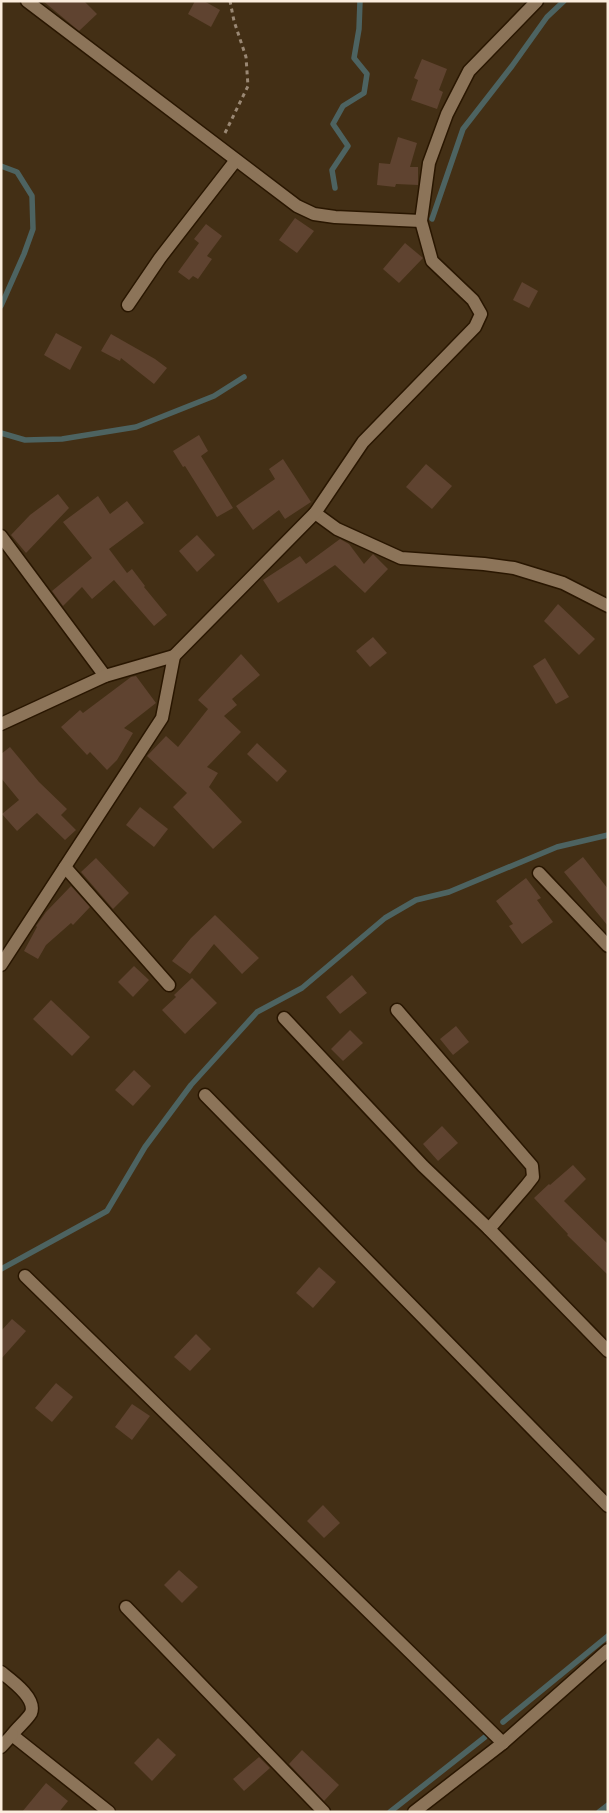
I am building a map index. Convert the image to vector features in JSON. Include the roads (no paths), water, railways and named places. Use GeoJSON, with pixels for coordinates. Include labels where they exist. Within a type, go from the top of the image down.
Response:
{"type":"FeatureCollection","features":[{"type":"Feature","properties":{"kind":"street"},"geometry":{"type":"LineString","coordinates":[[27,1],[297,206],[314,214],[335,217],[421,221]]}},
{"type":"Feature","properties":{"kind":"street"},"geometry":{"type":"LineString","coordinates":[[1,724],[105,676],[174,656],[315,513],[363,442],[475,327],[481,314],[473,300],[432,261],[421,221],[430,163],[447,114],[469,71],[537,1]]}},
{"type":"Feature","properties":{"kind":"street"},"geometry":{"type":"LineString","coordinates":[[128,305],[160,258],[236,160]]}},
{"type":"Feature","properties":{"kind":"street"},"geometry":{"type":"LineString","coordinates":[[315,513],[337,529],[401,558],[514,568],[563,583],[608,606]]}},
{"type":"Feature","properties":{"kind":"street"},"geometry":{"type":"LineString","coordinates":[[1,536],[105,676]]}},
{"type":"Feature","properties":{"kind":"street"},"geometry":{"type":"LineString","coordinates":[[1,965],[162,718],[174,656]]}},
{"type":"Feature","properties":{"kind":"street"},"geometry":{"type":"LineString","coordinates":[[65,867],[169,985]]}},
{"type":"Feature","properties":{"kind":"street"},"geometry":{"type":"LineString","coordinates":[[540,873],[608,946]]}},
{"type":"Feature","properties":{"kind":"street"},"geometry":{"type":"LineString","coordinates":[[397,1010],[532,1166],[533,1177],[489,1229]]}},
{"type":"Feature","properties":{"kind":"street"},"geometry":{"type":"LineString","coordinates":[[284,1018],[423,1166],[489,1229],[608,1350]]}},
{"type":"Feature","properties":{"kind":"street"},"geometry":{"type":"LineString","coordinates":[[205,1095],[608,1506]]}},
{"type":"Feature","properties":{"kind":"street"},"geometry":{"type":"LineString","coordinates":[[25,1276],[503,1743]]}},
{"type":"Feature","properties":{"kind":"street"},"geometry":{"type":"LineString","coordinates":[[126,1607],[324,1812]]}},
{"type":"Feature","properties":{"kind":"street"},"geometry":{"type":"LineString","coordinates":[[414,1812],[503,1743],[608,1650]]}},
{"type":"Feature","properties":{"kind":"street"},"geometry":{"type":"LineString","coordinates":[[1,1672],[27,1695],[31,1703],[31,1712],[1,1747]]}},
{"type":"Feature","properties":{"kind":"street"},"geometry":{"type":"LineString","coordinates":[[12,1734],[109,1812]]}},
{"type":"Feature","properties":{"kind":"waterway"},"geometry":{"type":"LineString","coordinates":[[335,188],[332,170],[348,146],[333,124],[343,106],[364,93],[367,74],[354,58],[359,29],[360,1]]}},
{"type":"Feature","properties":{"kind":"waterway"},"geometry":{"type":"LineString","coordinates":[[432,219],[463,129],[547,17],[564,1]]}},
{"type":"Feature","properties":{"kind":"waterway"},"geometry":{"type":"LineString","coordinates":[[1,166],[17,172],[32,196],[33,229],[1,306]]}},
{"type":"Feature","properties":{"kind":"waterway"},"geometry":{"type":"LineString","coordinates":[[1,433],[25,440],[62,439],[136,427],[214,396],[244,377]]}},
{"type":"Feature","properties":{"kind":"waterway"},"geometry":{"type":"LineString","coordinates":[[1,1269],[107,1211],[145,1147],[191,1085],[257,1012],[302,988],[385,918],[416,900],[449,892],[557,847],[608,835]]}},
{"type":"Feature","properties":{"kind":"waterway"},"geometry":{"type":"LineString","coordinates":[[503,1722],[608,1636]]}},
{"type":"Feature","properties":{"kind":"waterway"},"geometry":{"type":"LineString","coordinates":[[390,1812],[485,1737]]}},
{"type":"Feature","properties":{"kind":"waterway"},"geometry":{"type":"LineString","coordinates":[[599,1812],[608,1805]]}}]}
